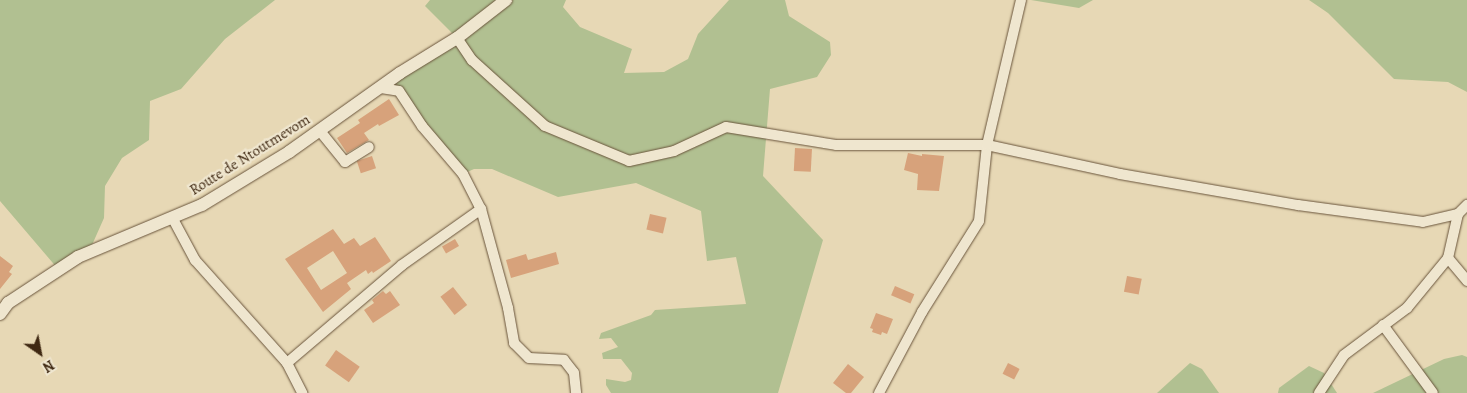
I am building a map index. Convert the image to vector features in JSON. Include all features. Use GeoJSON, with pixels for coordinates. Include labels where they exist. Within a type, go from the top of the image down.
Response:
{"type":"FeatureCollection","features":[{"type":"Feature","properties":{"kind":"street","name":"Route de Ntoutmevom"},"geometry":{"type":"LineString","coordinates":[[0,314],[8,303],[78,257],[202,205],[320,131],[380,88],[456,38],[506,0]]}},
{"type":"Feature","properties":{"kind":"street"},"geometry":{"type":"LineString","coordinates":[[879,393],[922,312],[979,221],[987,145],[1021,0]]}},
{"type":"Feature","properties":{"kind":"street"},"geometry":{"type":"LineString","coordinates":[[456,38],[472,60],[545,126],[630,161],[674,151],[726,127],[836,145],[987,145],[1120,174],[1298,205],[1423,222],[1458,214],[1467,205]]}},
{"type":"Feature","properties":{"kind":"street"},"geometry":{"type":"LineString","coordinates":[[380,88],[399,91],[422,126],[462,174],[481,209],[508,308],[514,343],[529,358],[564,360],[574,373],[576,393]]}},
{"type":"Feature","properties":{"kind":"street"},"geometry":{"type":"LineString","coordinates":[[320,131],[345,162],[369,146]]}},
{"type":"Feature","properties":{"kind":"street"},"geometry":{"type":"LineString","coordinates":[[287,363],[402,265],[481,209]]}},
{"type":"Feature","properties":{"kind":"street"},"geometry":{"type":"LineString","coordinates":[[1319,393],[1344,355],[1407,308],[1448,258],[1458,214]]}},
{"type":"Feature","properties":{"kind":"street"},"geometry":{"type":"LineString","coordinates":[[173,218],[195,260],[287,363],[302,393]]}},
{"type":"Feature","properties":{"kind":"street"},"geometry":{"type":"LineString","coordinates":[[1448,258],[1467,281]]}},
{"type":"Feature","properties":{"kind":"street"},"geometry":{"type":"LineString","coordinates":[[1384,326],[1433,393]]}},
{"type":"Feature","properties":{"kind":"green space"},"geometry":{"type":"Polygon","coordinates":[[[0,0],[275,0],[225,39],[181,89],[150,101],[149,140],[122,158],[105,186],[104,218],[92,245],[58,269],[0,201],[0,0]]]}},
{"type":"Feature","properties":{"kind":"green space"},"geometry":{"type":"Polygon","coordinates":[[[430,0],[566,0],[563,7],[580,27],[632,49],[624,73],[664,72],[688,59],[698,34],[729,0],[785,0],[789,16],[830,42],[831,55],[817,77],[770,89],[763,176],[823,240],[778,393],[611,393],[606,385],[606,379],[625,382],[631,380],[632,373],[621,359],[603,359],[602,353],[618,347],[611,338],[599,339],[601,333],[651,315],[655,310],[746,304],[736,257],[707,261],[701,211],[636,183],[558,197],[492,169],[474,169],[463,174],[399,91],[381,88],[456,37],[425,6],[430,0]]]}},
{"type":"Feature","properties":{"kind":"green space"},"geometry":{"type":"Polygon","coordinates":[[[1031,0],[1093,0],[1079,8],[1031,0]]]}},
{"type":"Feature","properties":{"kind":"green space"},"geometry":{"type":"Polygon","coordinates":[[[1309,0],[1467,0],[1467,92],[1448,82],[1394,79],[1328,13],[1309,0]]]}},
{"type":"Feature","properties":{"kind":"green space"},"geometry":{"type":"Polygon","coordinates":[[[1462,355],[1467,357],[1467,393],[1373,393],[1444,359],[1462,355]]]}},
{"type":"Feature","properties":{"kind":"green space"},"geometry":{"type":"Polygon","coordinates":[[[1190,363],[1202,369],[1219,393],[1157,393],[1190,363]]]}},
{"type":"Feature","properties":{"kind":"green space"},"geometry":{"type":"Polygon","coordinates":[[[1309,366],[1324,373],[1337,393],[1278,393],[1279,388],[1309,366]]]}},
{"type":"Feature","properties":{"kind":"building"},"geometry":{"type":"Polygon","coordinates":[[[389,99],[399,115],[379,126],[378,124],[364,133],[369,140],[347,153],[337,138],[360,123],[358,120],[389,99]]]}},
{"type":"Feature","properties":{"kind":"building"},"geometry":{"type":"Polygon","coordinates":[[[795,148],[812,149],[811,172],[794,171],[795,148]]]}},
{"type":"Feature","properties":{"kind":"building"},"geometry":{"type":"Polygon","coordinates":[[[908,153],[922,156],[922,154],[944,156],[939,191],[917,190],[918,174],[904,170],[908,153]]]}},
{"type":"Feature","properties":{"kind":"building"},"geometry":{"type":"Polygon","coordinates":[[[372,156],[376,168],[361,173],[357,161],[372,156]]]}},
{"type":"Feature","properties":{"kind":"building"},"geometry":{"type":"Polygon","coordinates":[[[650,214],[667,218],[663,233],[646,230],[650,214]]]}},
{"type":"Feature","properties":{"kind":"building"},"geometry":{"type":"Polygon","coordinates":[[[333,229],[344,244],[354,238],[360,246],[375,237],[391,261],[373,273],[372,271],[368,274],[366,270],[347,283],[351,289],[323,312],[285,259],[333,229]],[[333,251],[307,268],[321,290],[347,273],[333,251]]]}},
{"type":"Feature","properties":{"kind":"building"},"geometry":{"type":"Polygon","coordinates":[[[455,239],[459,246],[446,253],[442,246],[455,239]]]}},
{"type":"Feature","properties":{"kind":"building"},"geometry":{"type":"Polygon","coordinates":[[[556,252],[559,264],[511,278],[506,260],[526,254],[528,260],[556,252]]]}},
{"type":"Feature","properties":{"kind":"building"},"geometry":{"type":"Polygon","coordinates":[[[0,256],[13,266],[9,272],[12,274],[0,289],[0,256]]]}},
{"type":"Feature","properties":{"kind":"building"},"geometry":{"type":"Polygon","coordinates":[[[1127,276],[1142,279],[1139,295],[1124,292],[1127,276]]]}},
{"type":"Feature","properties":{"kind":"building"},"geometry":{"type":"Polygon","coordinates":[[[895,286],[914,294],[910,303],[891,295],[895,286]]]}},
{"type":"Feature","properties":{"kind":"building"},"geometry":{"type":"Polygon","coordinates":[[[453,287],[467,305],[455,315],[440,297],[453,287]]]}},
{"type":"Feature","properties":{"kind":"building"},"geometry":{"type":"Polygon","coordinates":[[[383,291],[386,294],[390,291],[400,305],[373,323],[364,310],[374,303],[372,300],[383,291]]]}},
{"type":"Feature","properties":{"kind":"building"},"geometry":{"type":"Polygon","coordinates":[[[876,313],[893,319],[887,334],[882,332],[881,335],[872,332],[873,329],[870,328],[876,313]]]}},
{"type":"Feature","properties":{"kind":"building"},"geometry":{"type":"Polygon","coordinates":[[[336,350],[360,367],[349,382],[325,366],[336,350]]]}},
{"type":"Feature","properties":{"kind":"building"},"geometry":{"type":"Polygon","coordinates":[[[1008,363],[1020,369],[1014,380],[1003,374],[1008,363]]]}},
{"type":"Feature","properties":{"kind":"building"},"geometry":{"type":"Polygon","coordinates":[[[848,364],[864,377],[851,393],[846,393],[833,383],[848,364]]]}}]}
